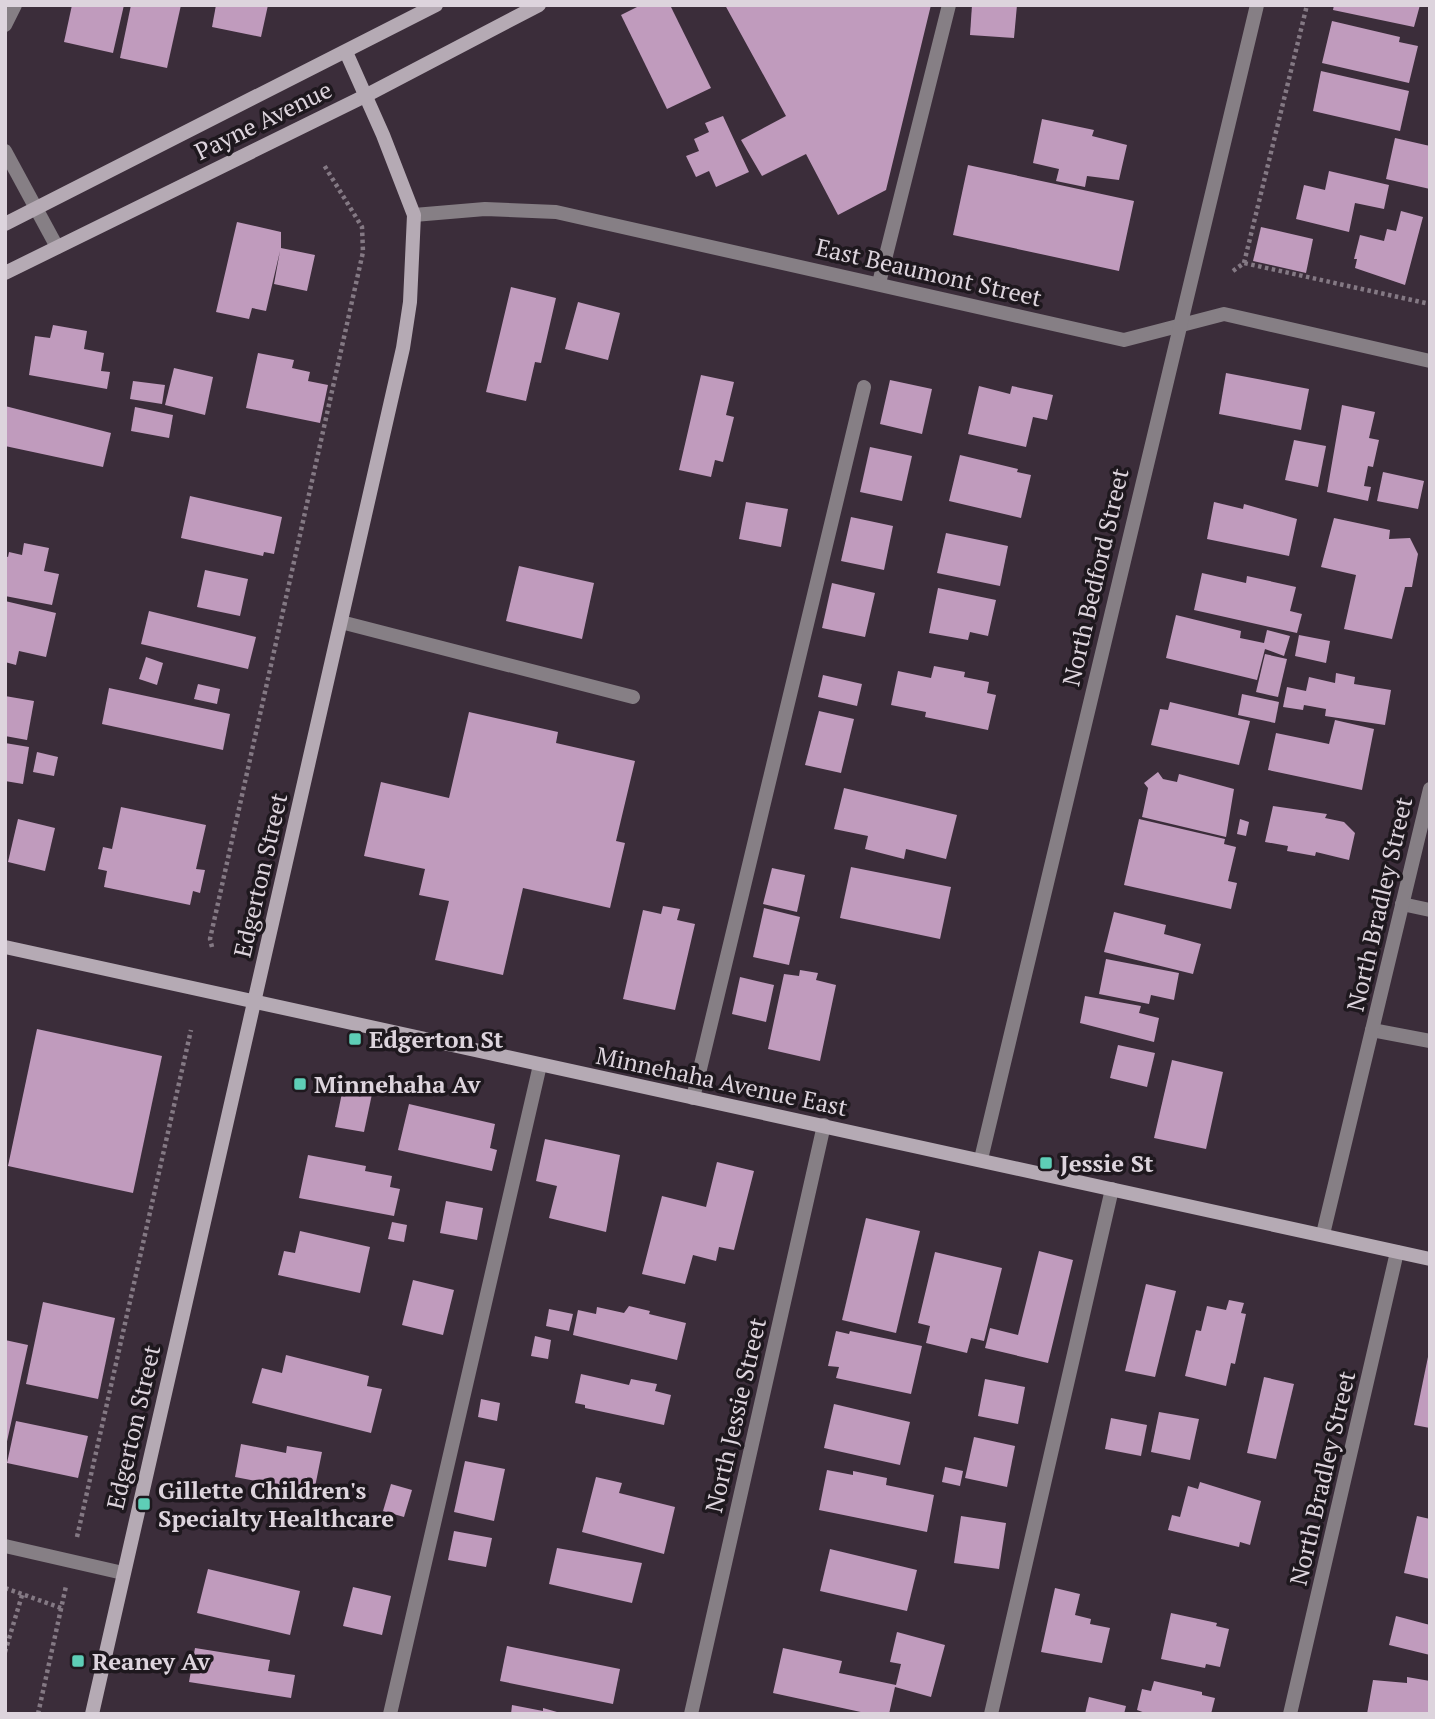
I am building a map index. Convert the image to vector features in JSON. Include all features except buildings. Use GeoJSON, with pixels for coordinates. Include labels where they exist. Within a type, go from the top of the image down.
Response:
{"type":"FeatureCollection","features":[{"type":"Feature","properties":{"kind":"street"},"geometry":{"type":"LineString","coordinates":[[5,25],[15,5]]}},
{"type":"Feature","properties":{"kind":"street","name":"Payne Avenue"},"geometry":{"type":"LineString","coordinates":[[5,224],[436,5]]}},
{"type":"Feature","properties":{"kind":"street","name":"Payne Avenue"},"geometry":{"type":"LineString","coordinates":[[5,274],[367,95],[539,5]]}},
{"type":"Feature","properties":{"kind":"street"},"geometry":{"type":"LineString","coordinates":[[879,283],[949,5]]}},
{"type":"Feature","properties":{"kind":"street","name":"North Bedford Street"},"geometry":{"type":"LineString","coordinates":[[981,1159],[1178,326],[1257,5]]}},
{"type":"Feature","properties":{"kind":"street","name":"Edgerton Street"},"geometry":{"type":"LineString","coordinates":[[92,1714],[403,348],[410,302],[414,215],[367,95],[346,52]]}},
{"type":"Feature","properties":{"kind":"street"},"geometry":{"type":"LineString","coordinates":[[5,151],[57,247]]}},
{"type":"Feature","properties":{"kind":"street","name":"East Beaumont Street"},"geometry":{"type":"LineString","coordinates":[[414,215],[485,209],[556,212],[1124,340],[1224,314],[1430,361]]}},
{"type":"Feature","properties":{"kind":"street"},"geometry":{"type":"LineString","coordinates":[[692,1098],[864,387]]}},
{"type":"Feature","properties":{"kind":"street"},"geometry":{"type":"LineString","coordinates":[[341,622],[633,697]]}},
{"type":"Feature","properties":{"kind":"street","name":"North Bradley Street"},"geometry":{"type":"LineString","coordinates":[[1323,1234],[1430,789]]}},
{"type":"Feature","properties":{"kind":"street"},"geometry":{"type":"LineString","coordinates":[[1402,904],[1430,910]]}},
{"type":"Feature","properties":{"kind":"street","name":"Minnehaha Avenue East"},"geometry":{"type":"LineString","coordinates":[[5,947],[254,1004],[981,1159],[1430,1259]]}},
{"type":"Feature","properties":{"kind":"street"},"geometry":{"type":"LineString","coordinates":[[1372,1030],[1430,1041]]}},
{"type":"Feature","properties":{"kind":"street"},"geometry":{"type":"LineString","coordinates":[[390,1714],[540,1065]]}},
{"type":"Feature","properties":{"kind":"street","name":"North Jessie Street"},"geometry":{"type":"LineString","coordinates":[[691,1714],[824,1125]]}},
{"type":"Feature","properties":{"kind":"street"},"geometry":{"type":"LineString","coordinates":[[991,1714],[1112,1189]]}},
{"type":"Feature","properties":{"kind":"street","name":"North Bradley Street"},"geometry":{"type":"LineString","coordinates":[[1290,1714],[1397,1252]]}},
{"type":"Feature","properties":{"kind":"street"},"geometry":{"type":"LineString","coordinates":[[5,1546],[123,1573]]}},
{"type":"Feature","properties":{"kind":"path"},"geometry":{"type":"LineString","coordinates":[[1233,271],[1244,263],[1307,5]]}},
{"type":"Feature","properties":{"kind":"path"},"geometry":{"type":"LineString","coordinates":[[212,947],[211,939],[363,252],[362,227],[324,165]]}},
{"type":"Feature","properties":{"kind":"path"},"geometry":{"type":"LineString","coordinates":[[1244,263],[1430,304]]}},
{"type":"Feature","properties":{"kind":"path"},"geometry":{"type":"LineString","coordinates":[[38,1714],[191,1030]]}},
{"type":"Feature","properties":{"kind":"path"},"geometry":{"type":"LineString","coordinates":[[5,1588],[23,1592],[61,1608]]}},
{"type":"Feature","properties":{"kind":"path"},"geometry":{"type":"LineString","coordinates":[[5,1652],[23,1592]]}},
{"type":"Feature","properties":{"kind":"place","name":"Edgerton St"},"geometry":{"type":"Point","coordinates":[355,1039]}},
{"type":"Feature","properties":{"kind":"place","name":"Minnehaha Av"},"geometry":{"type":"Point","coordinates":[300,1084]}},
{"type":"Feature","properties":{"kind":"place","name":"Jessie St"},"geometry":{"type":"Point","coordinates":[1046,1163]}},
{"type":"Feature","properties":{"kind":"place","name":"Gillette Children's Specialty Healthcare"},"geometry":{"type":"Point","coordinates":[144,1504]}},
{"type":"Feature","properties":{"kind":"place","name":"Reaney Av"},"geometry":{"type":"Point","coordinates":[78,1661]}}]}
